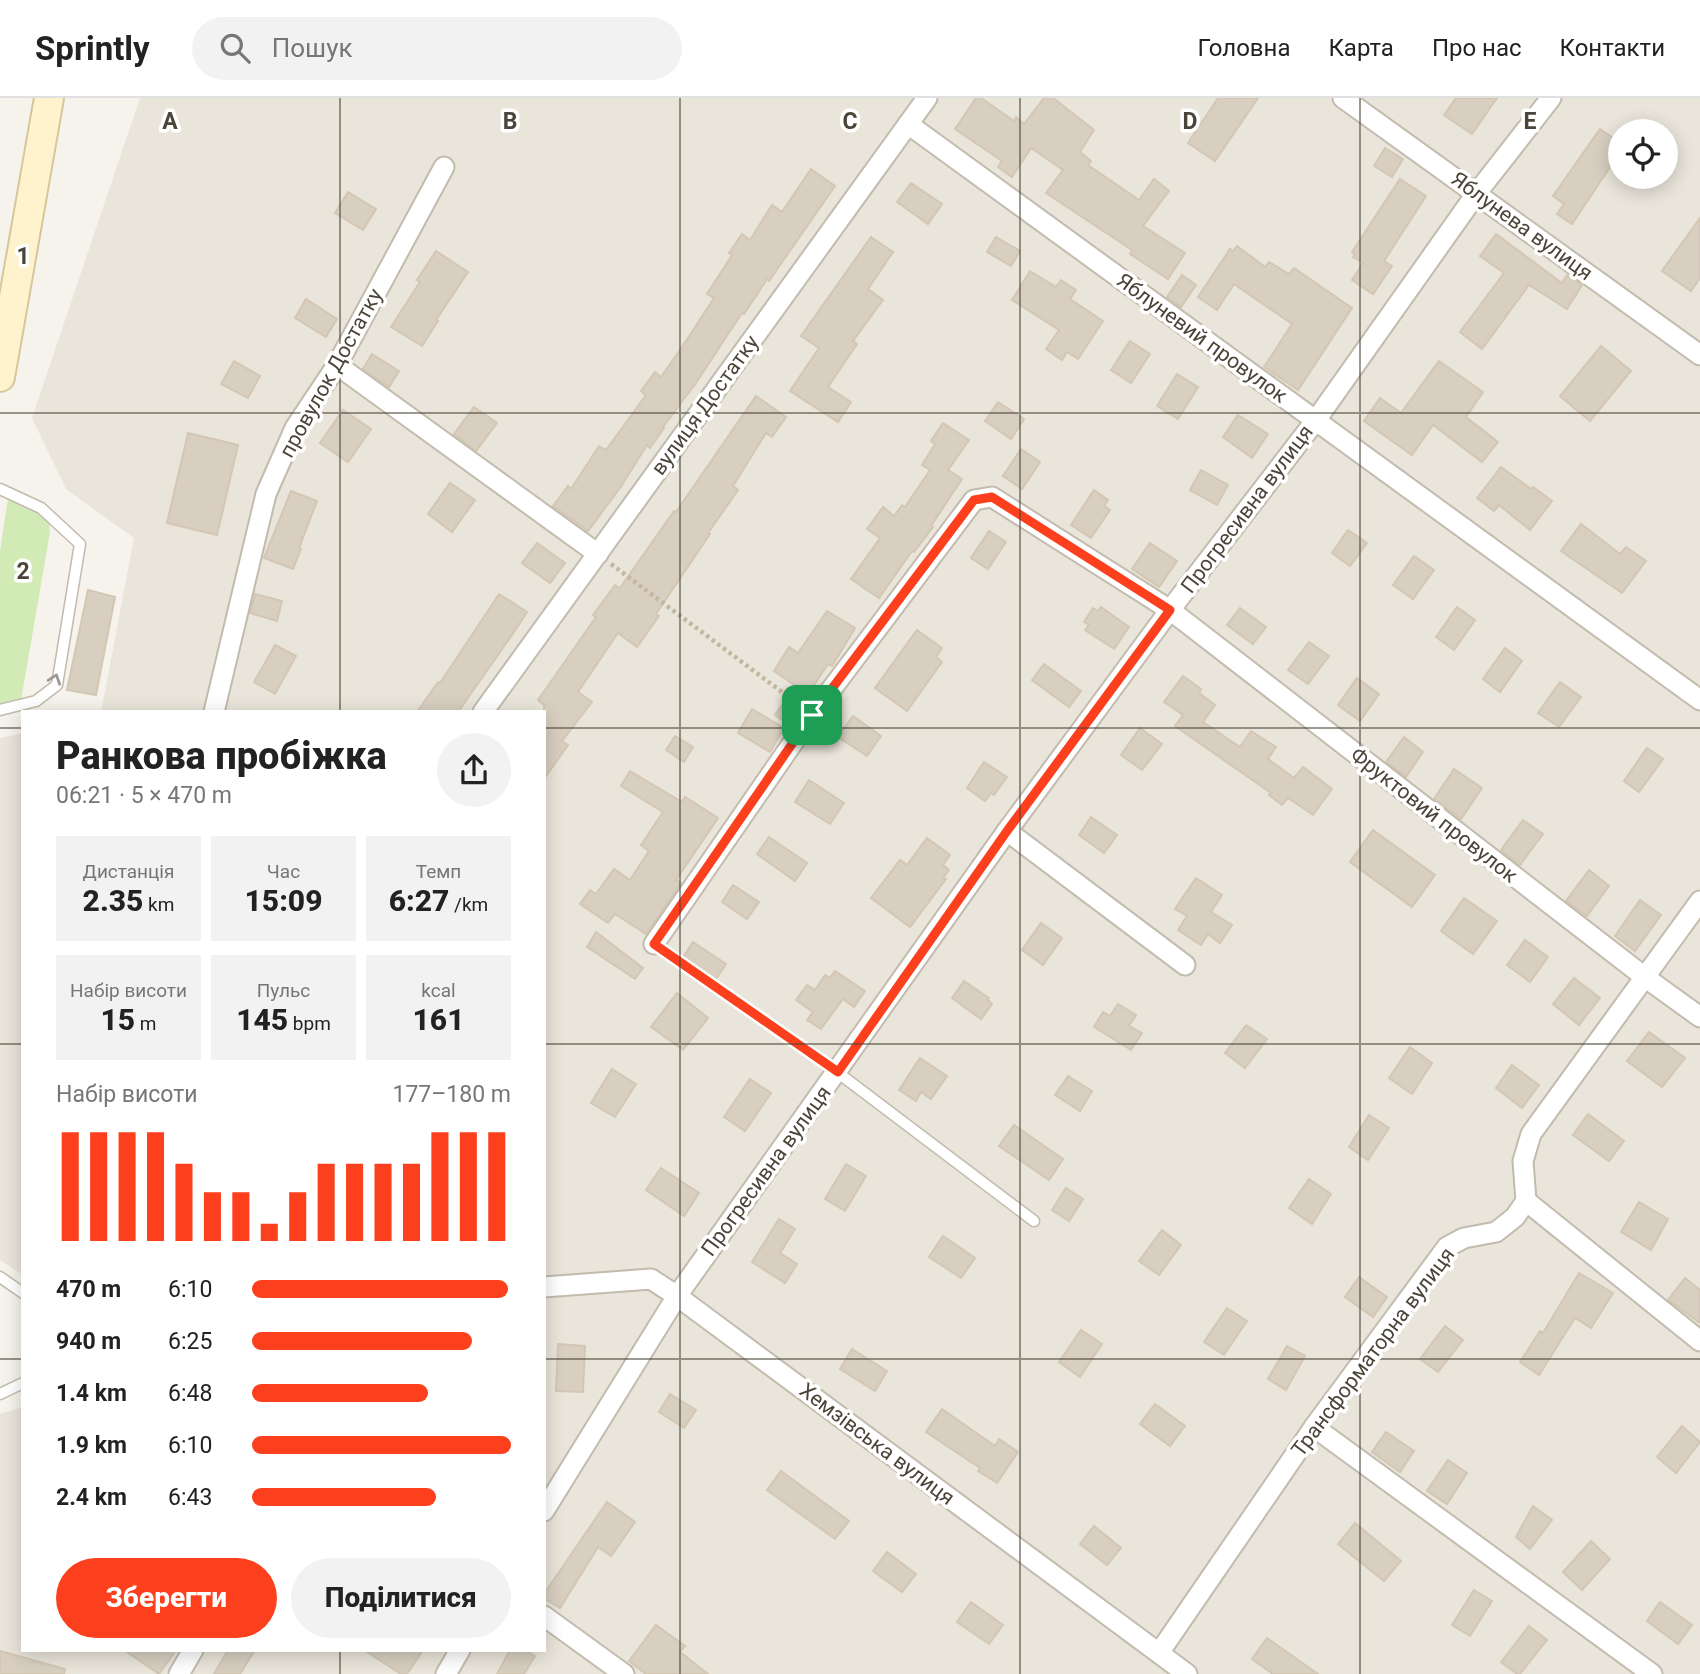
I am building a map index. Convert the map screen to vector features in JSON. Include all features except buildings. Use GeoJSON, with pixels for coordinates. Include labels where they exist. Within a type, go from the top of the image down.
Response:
{"type":"FeatureCollection","features":[{"type":"Feature","properties":{"kind":"main road"},"geometry":{"type":"LineString","coordinates":[[0,377],[49,98]]}},
{"type":"Feature","properties":{"kind":"street","name":"вулиця Достатку"},"geometry":{"type":"LineString","coordinates":[[484,710],[927,98]]}},
{"type":"Feature","properties":{"kind":"street","name":"Яблунева вулиця"},"geometry":{"type":"LineString","coordinates":[[1343,98],[1700,355]]}},
{"type":"Feature","properties":{"kind":"street","name":"Прогресивна вулиця"},"geometry":{"type":"LineString","coordinates":[[546,1508],[677,1296],[1007,831],[1170,610],[1316,420],[1476,194],[1551,98]]}},
{"type":"Feature","properties":{"kind":"street","name":"Яблуневий провулок"},"geometry":{"type":"LineString","coordinates":[[908,124],[1700,701]]}},
{"type":"Feature","properties":{"kind":"street","name":"провулок Достатку"},"geometry":{"type":"LineString","coordinates":[[214,710],[266,494],[295,428],[337,365],[444,167]]}},
{"type":"Feature","properties":{"kind":"street"},"geometry":{"type":"LineString","coordinates":[[337,365],[598,554]]}},
{"type":"Feature","properties":{"kind":"street","name":"Фруктовий провулок"},"geometry":{"type":"LineString","coordinates":[[654,944],[812,715],[974,500],[992,497],[1170,610],[1700,1017]]}},
{"type":"Feature","properties":{"kind":"street"},"geometry":{"type":"LineString","coordinates":[[1007,831],[1185,965]]}},
{"type":"Feature","properties":{"kind":"street"},"geometry":{"type":"LineString","coordinates":[[1700,901],[1531,1134],[1523,1161],[1526,1201],[1700,1340]]}},
{"type":"Feature","properties":{"kind":"street","name":"Трансформаторна вулиця"},"geometry":{"type":"LineString","coordinates":[[1159,1653],[1314,1427],[1447,1247],[1464,1238],[1496,1232],[1515,1217],[1526,1201]]}},
{"type":"Feature","properties":{"kind":"street","name":"Хемзівська вулиця"},"geometry":{"type":"LineString","coordinates":[[546,1287],[652,1279],[1187,1674]]}},
{"type":"Feature","properties":{"kind":"street"},"geometry":{"type":"LineString","coordinates":[[1314,1427],[1652,1674]]}},
{"type":"Feature","properties":{"kind":"street"},"geometry":{"type":"LineString","coordinates":[[546,1617],[624,1674]]}},
{"type":"Feature","properties":{"kind":"street"},"geometry":{"type":"LineString","coordinates":[[178,1674],[193,1652]]}},
{"type":"Feature","properties":{"kind":"street"},"geometry":{"type":"LineString","coordinates":[[446,1674],[459,1652]]}},
{"type":"Feature","properties":{"kind":"lane"},"geometry":{"type":"LineString","coordinates":[[0,489],[41,508],[79,544],[57,685],[36,701],[0,710]]}},
{"type":"Feature","properties":{"kind":"lane"},"geometry":{"type":"LineString","coordinates":[[838,1072],[1034,1221]]}},
{"type":"Feature","properties":{"kind":"lane"},"geometry":{"type":"LineString","coordinates":[[0,1277],[21,1292]]}},
{"type":"Feature","properties":{"kind":"lane"},"geometry":{"type":"LineString","coordinates":[[0,1394],[21,1385]]}},
{"type":"Feature","properties":{"kind":"path"},"geometry":{"type":"LineString","coordinates":[[598,554],[812,715]]}},
{"type":"Feature","properties":{"kind":"path"},"geometry":{"type":"LineString","coordinates":[[654,944],[838,1072]]}},
{"type":"Feature","properties":{"kind":"shaded area"},"geometry":{"type":"Polygon","coordinates":[[[140,98],[1700,98],[1700,1674],[0,1674],[0,1414],[21,1408],[21,1652],[546,1652],[546,710],[101,710],[134,538],[66,489],[32,418],[140,98]]]}},
{"type":"Feature","properties":{"kind":"shaded area"},"geometry":{"type":"Polygon","coordinates":[[[21,733],[21,1274],[0,1260],[0,738],[21,733]]]}},
{"type":"Feature","properties":{"kind":"green space"},"geometry":{"type":"Polygon","coordinates":[[[9,492],[49,514],[50,532],[20,706],[0,710],[0,551],[9,492]]]}},
{"type":"Feature","properties":{"kind":"route"},"geometry":{"type":"LineString","coordinates":[[992,497],[1170,610],[1007,831],[838,1072],[654,944],[812,715],[974,500],[992,497]]}}]}
